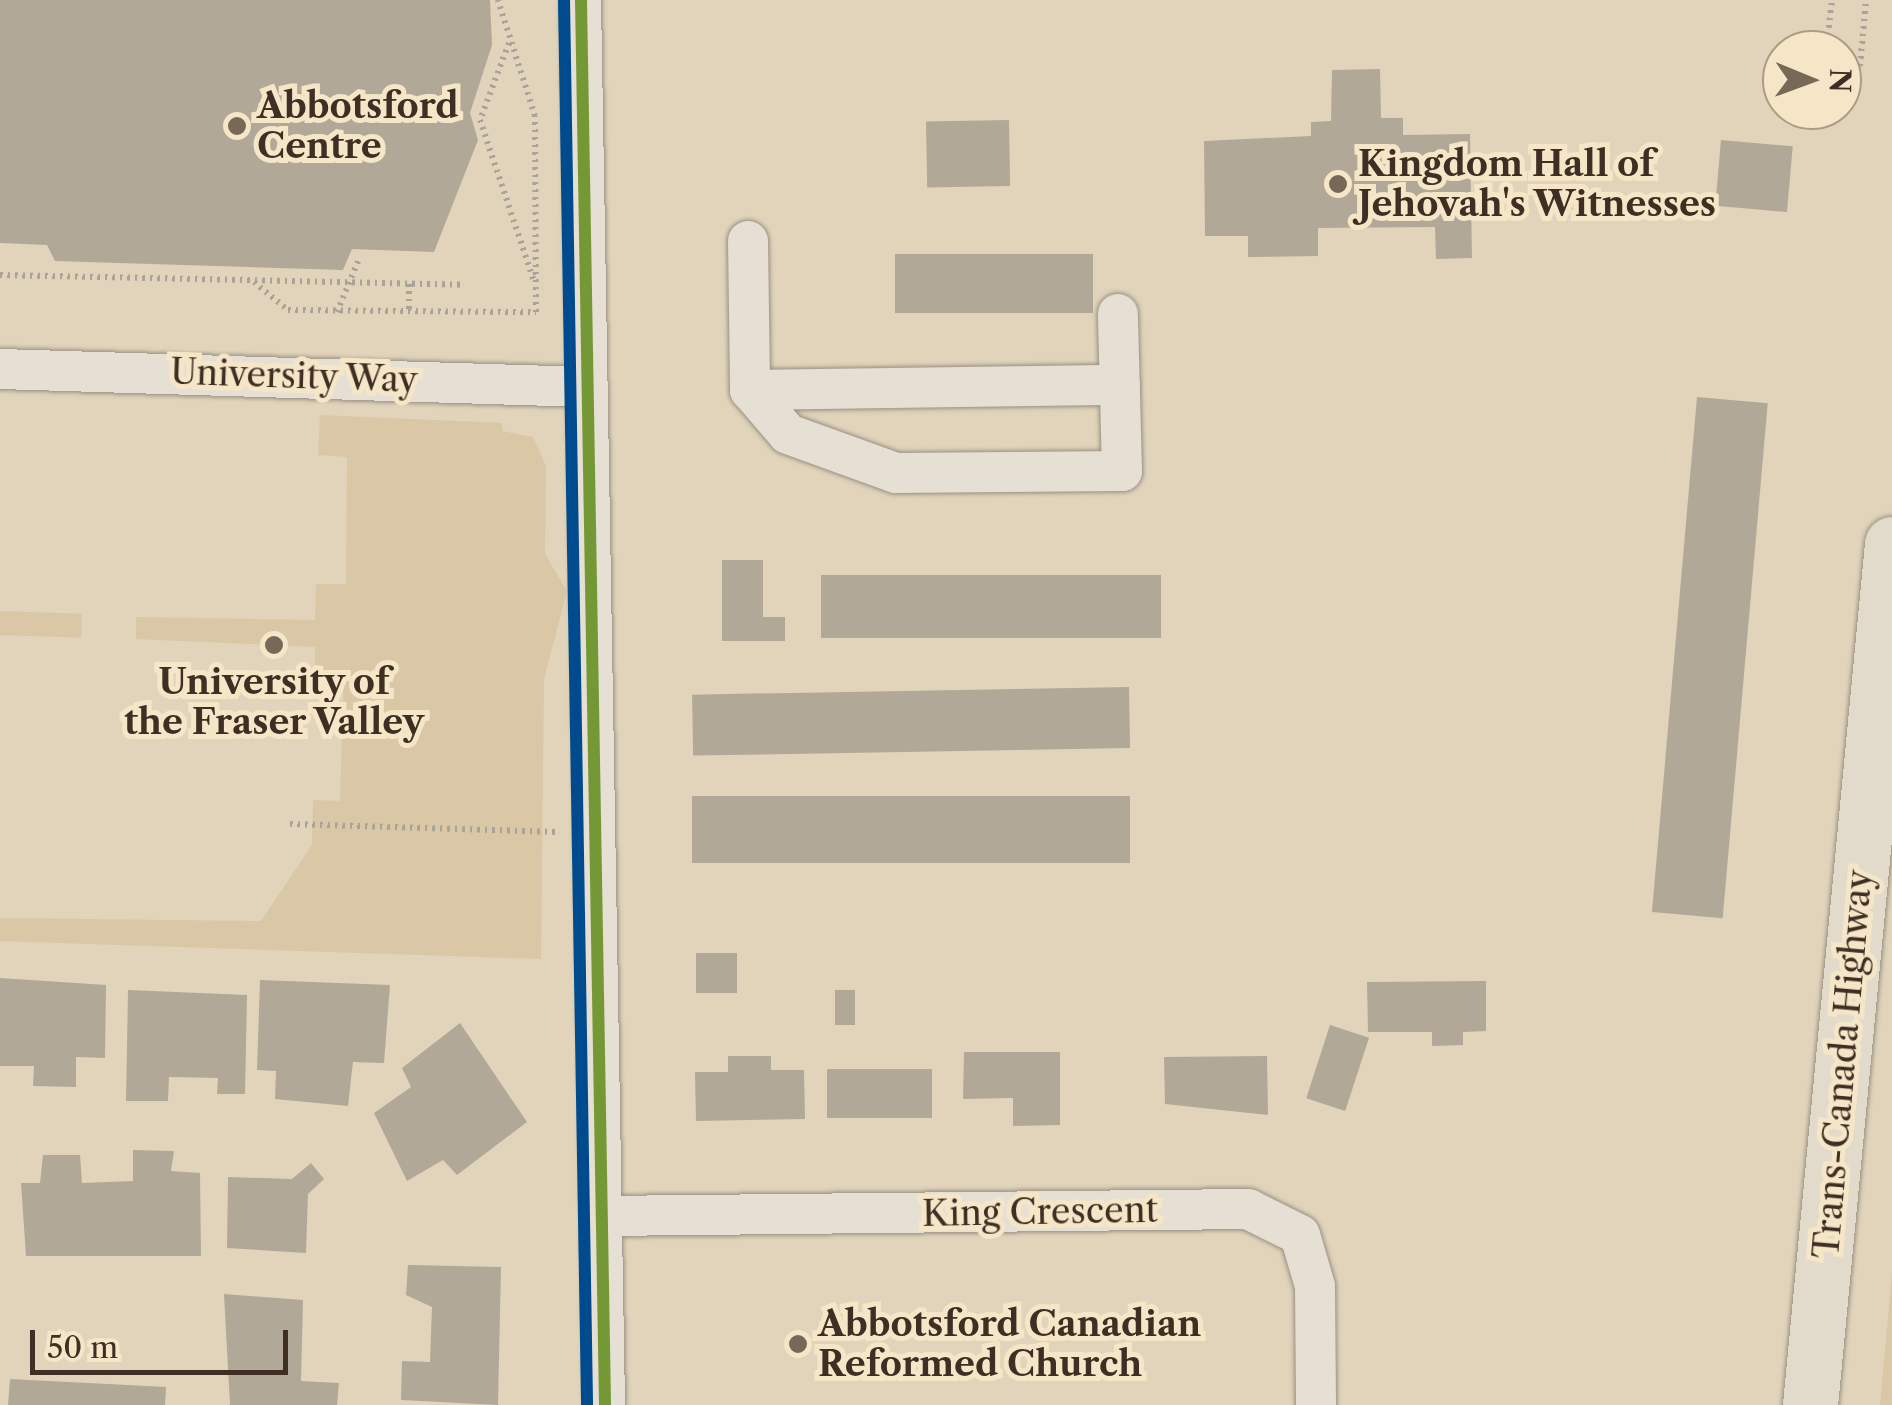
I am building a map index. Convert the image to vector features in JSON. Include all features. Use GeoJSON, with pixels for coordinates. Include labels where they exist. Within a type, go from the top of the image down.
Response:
{"type":"FeatureCollection","features":[{"type":"Feature","properties":{"kind":"highway","name":"Trans-Canada Highway"},"geometry":{"type":"LineString","coordinates":[[1810,1405],[1892,544]]}},
{"type":"Feature","properties":{"kind":"street"},"geometry":{"type":"LineString","coordinates":[[582,0],[604,1405]]}},
{"type":"Feature","properties":{"kind":"street"},"geometry":{"type":"LineString","coordinates":[[748,241],[750,390],[788,434],[896,473],[1122,470],[1118,314]]}},
{"type":"Feature","properties":{"kind":"street","name":"University Way"},"geometry":{"type":"LineString","coordinates":[[0,369],[588,387]]}},
{"type":"Feature","properties":{"kind":"street"},"geometry":{"type":"LineString","coordinates":[[750,390],[1120,385]]}},
{"type":"Feature","properties":{"kind":"street","name":"King Crescent"},"geometry":{"type":"LineString","coordinates":[[602,1216],[1248,1209],[1300,1235],[1315,1286],[1316,1405]]}},
{"type":"Feature","properties":{"kind":"path"},"geometry":{"type":"LineString","coordinates":[[254,282],[288,310],[536,312],[534,116],[498,0]]}},
{"type":"Feature","properties":{"kind":"path"},"geometry":{"type":"LineString","coordinates":[[1828,30],[1832,0]]}},
{"type":"Feature","properties":{"kind":"path"},"geometry":{"type":"LineString","coordinates":[[1862,44],[1866,0]]}},
{"type":"Feature","properties":{"kind":"path"},"geometry":{"type":"LineString","coordinates":[[510,41],[480,120],[536,287]]}},
{"type":"Feature","properties":{"kind":"path"},"geometry":{"type":"LineString","coordinates":[[337,312],[359,259]]}},
{"type":"Feature","properties":{"kind":"path"},"geometry":{"type":"LineString","coordinates":[[0,275],[466,285]]}},
{"type":"Feature","properties":{"kind":"path"},"geometry":{"type":"LineString","coordinates":[[409,283],[409,309]]}},
{"type":"Feature","properties":{"kind":"path"},"geometry":{"type":"LineString","coordinates":[[290,824],[595,833]]}},
{"type":"Feature","properties":{"kind":"shaded area"},"geometry":{"type":"Polygon","coordinates":[[[320,415],[502,423],[502,431],[533,437],[546,466],[545,554],[567,591],[544,679],[541,959],[0,941],[0,918],[261,921],[312,845],[313,800],[340,801],[344,675],[315,673],[315,647],[136,639],[136,617],[315,620],[316,584],[346,584],[347,457],[318,455],[320,415]]]}},
{"type":"Feature","properties":{"kind":"shaded area"},"geometry":{"type":"Polygon","coordinates":[[[0,611],[82,614],[81,638],[0,635],[0,611]]]}},
{"type":"Feature","properties":{"kind":"shaded area"},"geometry":{"type":"Polygon","coordinates":[[[1892,1274],[1892,1405],[1880,1405],[1892,1274]]]}},
{"type":"Feature","properties":{"kind":"building","name":"Abbotsford Centre"},"geometry":{"type":"Polygon","coordinates":[[[0,0],[490,0],[492,45],[470,113],[478,140],[434,252],[352,249],[343,270],[55,261],[47,245],[0,243],[0,0]]]}},
{"type":"Feature","properties":{"kind":"building","name":"Kingdom Hall of Jehovah's Witnesses"},"geometry":{"type":"Polygon","coordinates":[[[1380,69],[1381,118],[1403,118],[1403,135],[1470,134],[1472,258],[1436,259],[1435,227],[1318,228],[1318,256],[1248,257],[1248,236],[1205,236],[1204,141],[1311,136],[1311,122],[1331,121],[1332,70],[1380,69]]]}},
{"type":"Feature","properties":{"kind":"building"},"geometry":{"type":"Polygon","coordinates":[[[1009,120],[1010,186],[927,187],[926,121],[1009,120]]]}},
{"type":"Feature","properties":{"kind":"building"},"geometry":{"type":"Polygon","coordinates":[[[1721,140],[1793,146],[1787,212],[1715,206],[1721,140]]]}},
{"type":"Feature","properties":{"kind":"building"},"geometry":{"type":"Polygon","coordinates":[[[895,254],[1093,254],[1093,313],[895,313],[895,254]]]}},
{"type":"Feature","properties":{"kind":"building"},"geometry":{"type":"Polygon","coordinates":[[[1697,397],[1768,403],[1723,918],[1652,912],[1697,397]]]}},
{"type":"Feature","properties":{"kind":"building"},"geometry":{"type":"Polygon","coordinates":[[[722,560],[763,560],[763,617],[785,617],[785,641],[722,641],[722,560]]]}},
{"type":"Feature","properties":{"kind":"building"},"geometry":{"type":"Polygon","coordinates":[[[821,575],[1161,575],[1161,638],[821,638],[821,575]]]}},
{"type":"Feature","properties":{"kind":"building"},"geometry":{"type":"Polygon","coordinates":[[[1129,687],[1130,748],[693,756],[692,695],[1129,687]]]}},
{"type":"Feature","properties":{"kind":"building"},"geometry":{"type":"Polygon","coordinates":[[[692,796],[1130,796],[1130,863],[692,863],[692,796]]]}},
{"type":"Feature","properties":{"kind":"building"},"geometry":{"type":"Polygon","coordinates":[[[696,953],[737,953],[737,993],[696,993],[696,953]]]}},
{"type":"Feature","properties":{"kind":"building"},"geometry":{"type":"Polygon","coordinates":[[[0,978],[106,985],[105,1058],[76,1057],[76,1087],[33,1086],[34,1066],[0,1066],[0,978]]]}},
{"type":"Feature","properties":{"kind":"building"},"geometry":{"type":"Polygon","coordinates":[[[260,980],[390,985],[384,1063],[353,1062],[348,1106],[275,1099],[276,1071],[257,1070],[260,980]]]}},
{"type":"Feature","properties":{"kind":"building"},"geometry":{"type":"Polygon","coordinates":[[[1486,981],[1486,1031],[1463,1032],[1463,1045],[1432,1046],[1432,1032],[1368,1032],[1367,982],[1486,981]]]}},
{"type":"Feature","properties":{"kind":"building"},"geometry":{"type":"Polygon","coordinates":[[[128,990],[247,995],[245,1094],[217,1094],[218,1078],[169,1077],[168,1101],[126,1101],[128,990]]]}},
{"type":"Feature","properties":{"kind":"building"},"geometry":{"type":"Polygon","coordinates":[[[835,990],[855,990],[855,1025],[835,1025],[835,990]]]}},
{"type":"Feature","properties":{"kind":"building"},"geometry":{"type":"Polygon","coordinates":[[[460,1023],[527,1122],[457,1175],[443,1160],[407,1181],[374,1113],[411,1087],[402,1068],[460,1023]]]}},
{"type":"Feature","properties":{"kind":"building"},"geometry":{"type":"Polygon","coordinates":[[[1330,1025],[1369,1038],[1345,1111],[1306,1098],[1330,1025]]]}},
{"type":"Feature","properties":{"kind":"building"},"geometry":{"type":"Polygon","coordinates":[[[964,1052],[1060,1052],[1060,1125],[1013,1126],[1013,1098],[963,1099],[964,1052]]]}},
{"type":"Feature","properties":{"kind":"building"},"geometry":{"type":"Polygon","coordinates":[[[728,1056],[771,1056],[771,1070],[804,1070],[805,1119],[696,1121],[695,1072],[728,1072],[728,1056]]]}},
{"type":"Feature","properties":{"kind":"building"},"geometry":{"type":"Polygon","coordinates":[[[1267,1056],[1268,1115],[1165,1104],[1164,1057],[1267,1056]]]}},
{"type":"Feature","properties":{"kind":"building"},"geometry":{"type":"Polygon","coordinates":[[[827,1069],[932,1069],[932,1118],[827,1118],[827,1069]]]}},
{"type":"Feature","properties":{"kind":"building"},"geometry":{"type":"Polygon","coordinates":[[[133,1150],[174,1151],[171,1171],[200,1173],[201,1256],[26,1256],[21,1183],[40,1183],[43,1155],[80,1155],[82,1183],[133,1181],[133,1150]]]}},
{"type":"Feature","properties":{"kind":"building"},"geometry":{"type":"Polygon","coordinates":[[[311,1163],[324,1179],[308,1194],[306,1253],[227,1248],[228,1177],[292,1179],[311,1163]]]}},
{"type":"Feature","properties":{"kind":"building"},"geometry":{"type":"Polygon","coordinates":[[[408,1265],[501,1267],[498,1405],[401,1400],[402,1361],[430,1362],[432,1307],[406,1295],[408,1265]]]}},
{"type":"Feature","properties":{"kind":"building"},"geometry":{"type":"Polygon","coordinates":[[[224,1294],[303,1300],[301,1381],[339,1383],[337,1405],[230,1405],[224,1294]]]}},
{"type":"Feature","properties":{"kind":"building"},"geometry":{"type":"Polygon","coordinates":[[[10,1379],[166,1387],[165,1405],[8,1405],[10,1379]]]}},
{"type":"Feature","properties":{"kind":"transit line"},"geometry":{"type":"LineString","coordinates":[[564,0],[587,1405]]}},
{"type":"Feature","properties":{"kind":"transit line"},"geometry":{"type":"LineString","coordinates":[[581,0],[605,1405]]}},
{"type":"Feature","properties":{"kind":"place","name":"Abbotsford Centre"},"geometry":{"type":"Point","coordinates":[237,126]}},
{"type":"Feature","properties":{"kind":"place","name":"Kingdom Hall of Jehovah's Witnesses"},"geometry":{"type":"Point","coordinates":[1338,184]}},
{"type":"Feature","properties":{"kind":"place","name":"University of the Fraser Valley"},"geometry":{"type":"Point","coordinates":[274,645]}},
{"type":"Feature","properties":{"kind":"place","name":"Abbotsford Canadian Reformed Church"},"geometry":{"type":"Point","coordinates":[798,1344]}}]}
